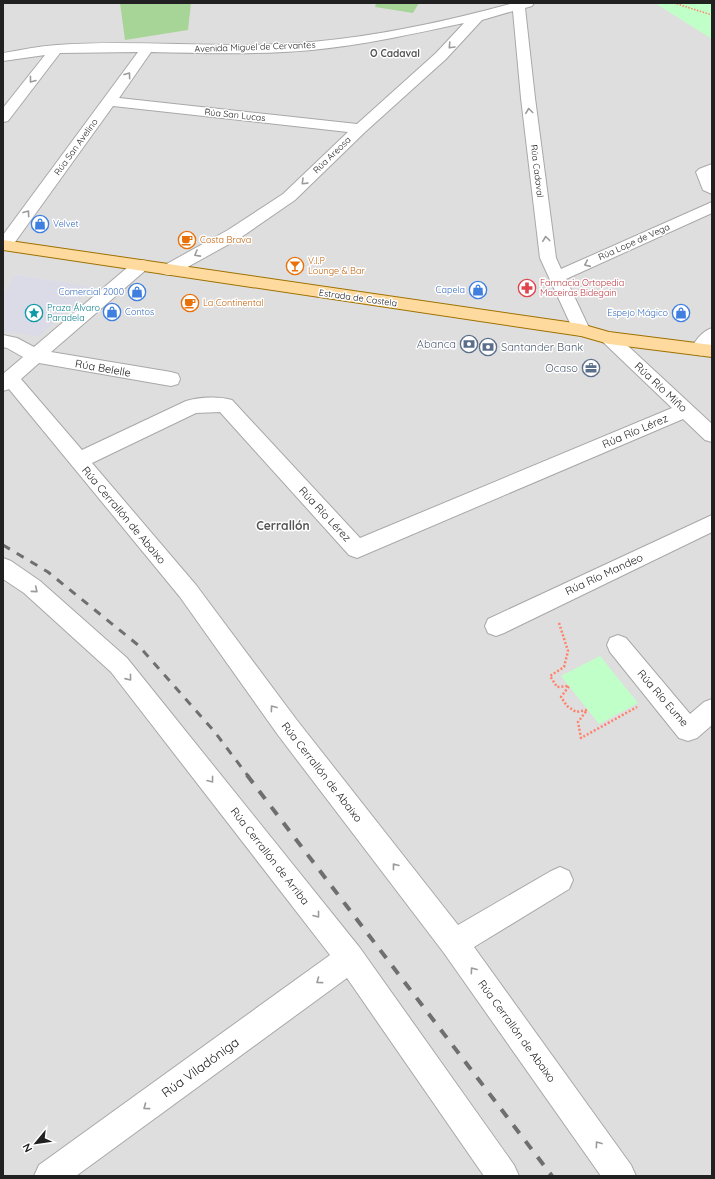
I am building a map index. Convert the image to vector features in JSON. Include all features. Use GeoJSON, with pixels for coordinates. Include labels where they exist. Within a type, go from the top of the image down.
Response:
{"type":"FeatureCollection","features":[{"type":"Feature","properties":{"kind":"main road","name":"Estrada de Castela"},"geometry":{"type":"LineString","coordinates":[[3,245],[581,330],[609,338],[706,350]]}},
{"type":"Feature","properties":{"kind":"street","name":"Avenida Miguel de Cervantes"},"geometry":{"type":"LineString","coordinates":[[3,57],[56,49],[230,49],[311,46],[372,38],[477,17],[523,4]]}},
{"type":"Feature","properties":{"kind":"street","name":"Rúa Cadaval"},"geometry":{"type":"LineString","coordinates":[[523,4],[528,98],[548,258],[581,330]]}},
{"type":"Feature","properties":{"kind":"street","name":"Rúa Areosa"},"geometry":{"type":"LineString","coordinates":[[169,270],[234,234],[289,197],[360,129],[441,56],[477,17]]}},
{"type":"Feature","properties":{"kind":"street"},"geometry":{"type":"LineString","coordinates":[[3,118],[56,49]]}},
{"type":"Feature","properties":{"kind":"street","name":"Rúa San Avelino"},"geometry":{"type":"LineString","coordinates":[[3,245],[147,49]]}},
{"type":"Feature","properties":{"kind":"street","name":"Rúa San Lucas"},"geometry":{"type":"LineString","coordinates":[[109,101],[360,129]]}},
{"type":"Feature","properties":{"kind":"street"},"geometry":{"type":"LineString","coordinates":[[712,169],[704,172],[708,187],[712,189]]}},
{"type":"Feature","properties":{"kind":"street","name":"Rúa Lope de Vega"},"geometry":{"type":"LineString","coordinates":[[556,277],[712,207]]}},
{"type":"Feature","properties":{"kind":"street"},"geometry":{"type":"LineString","coordinates":[[6,381],[141,265]]}},
{"type":"Feature","properties":{"kind":"street"},"geometry":{"type":"LineString","coordinates":[[706,350],[712,334]]}},
{"type":"Feature","properties":{"kind":"street","name":"Rúa Río Miño"},"geometry":{"type":"LineString","coordinates":[[609,338],[712,435]]}},
{"type":"Feature","properties":{"kind":"street","name":"Rúa Belelle"},"geometry":{"type":"LineString","coordinates":[[3,340],[11,342],[36,356],[171,379]]}},
{"type":"Feature","properties":{"kind":"street","name":"Rúa Cerrallón de Abaixo"},"geometry":{"type":"LineString","coordinates":[[6,381],[78,461],[188,591],[287,727],[454,943],[620,1176]]}},
{"type":"Feature","properties":{"kind":"street","name":"Rúa Río Lérez"},"geometry":{"type":"LineString","coordinates":[[78,461],[192,406],[225,405],[357,549],[686,410]]}},
{"type":"Feature","properties":{"kind":"street","name":"Rúa Río Mandeo"},"geometry":{"type":"LineString","coordinates":[[496,626],[712,523]]}},
{"type":"Feature","properties":{"kind":"street","name":"Rúa Cerrallón de Arriba"},"geometry":{"type":"LineString","coordinates":[[3,567],[32,587],[119,665],[350,958],[503,1176]]}},
{"type":"Feature","properties":{"kind":"street","name":"Rúa Río Eume"},"geometry":{"type":"LineString","coordinates":[[618,645],[688,730],[712,710]]}},
{"type":"Feature","properties":{"kind":"street"},"geometry":{"type":"LineString","coordinates":[[454,943],[560,880]]}},
{"type":"Feature","properties":{"kind":"street","name":"Rúa Viladóniga"},"geometry":{"type":"LineString","coordinates":[[50,1176],[350,958]]}},
{"type":"Feature","properties":{"kind":"path"},"geometry":{"type":"LineString","coordinates":[[674,3],[712,15]]}},
{"type":"Feature","properties":{"kind":"path"},"geometry":{"type":"LineString","coordinates":[[549,600],[562,630],[568,651],[564,667],[550,676],[557,687],[569,686],[561,697],[567,706],[576,712],[588,710],[579,718],[577,726],[581,738],[658,695]]}},
{"type":"Feature","properties":{"kind":"shaded area"},"geometry":{"type":"Polygon","coordinates":[[[3,3],[675,3],[712,39],[712,1176],[3,1176],[3,3]]]}},
{"type":"Feature","properties":{"kind":"shaded area","name":"Praza Álvaro Paradela"},"geometry":{"type":"Polygon","coordinates":[[[16,275],[93,287],[39,336],[3,331],[3,296],[16,275]]]}},
{"type":"Feature","properties":{"kind":"green space"},"geometry":{"type":"Polygon","coordinates":[[[120,3],[191,3],[188,30],[125,40],[120,3]]]}},
{"type":"Feature","properties":{"kind":"green space"},"geometry":{"type":"Polygon","coordinates":[[[376,3],[419,3],[413,13],[375,7],[376,3]]]}},
{"type":"Feature","properties":{"kind":"green space"},"geometry":{"type":"Polygon","coordinates":[[[655,3],[712,3],[712,39],[655,3]]]}},
{"type":"Feature","properties":{"kind":"green space"},"geometry":{"type":"Polygon","coordinates":[[[600,656],[638,703],[599,724],[561,676],[600,656]]]}},
{"type":"Feature","properties":{"kind":"railway"},"geometry":{"type":"LineString","coordinates":[[3,545],[48,572],[138,645],[214,731],[248,776]]}},
{"type":"Feature","properties":{"kind":"railway"},"geometry":{"type":"LineString","coordinates":[[247,775],[552,1176]]}},
{"type":"Feature","properties":{"kind":"place","name":"Velvet"},"geometry":{"type":"Point","coordinates":[40,224]}},
{"type":"Feature","properties":{"kind":"place","name":"Costa Brava"},"geometry":{"type":"Point","coordinates":[187,240]}},
{"type":"Feature","properties":{"kind":"place","name":"V.I.P Lounge & Bar"},"geometry":{"type":"Point","coordinates":[295,266]}},
{"type":"Feature","properties":{"kind":"place","name":"Farmacia Ortopedia Maceiras Bidegain"},"geometry":{"type":"Point","coordinates":[527,288]}},
{"type":"Feature","properties":{"kind":"place","name":"Capela"},"geometry":{"type":"Point","coordinates":[478,290]}},
{"type":"Feature","properties":{"kind":"place","name":"Comercial 2000"},"geometry":{"type":"Point","coordinates":[137,292]}},
{"type":"Feature","properties":{"kind":"place","name":"La Continental"},"geometry":{"type":"Point","coordinates":[190,303]}},
{"type":"Feature","properties":{"kind":"place","name":"Contos"},"geometry":{"type":"Point","coordinates":[112,312]}},
{"type":"Feature","properties":{"kind":"place","name":"Praza Álvaro Paradela"},"geometry":{"type":"Point","coordinates":[34,313]}},
{"type":"Feature","properties":{"kind":"place","name":"Espejo Mágico"},"geometry":{"type":"Point","coordinates":[681,313]}},
{"type":"Feature","properties":{"kind":"place","name":"Abanca"},"geometry":{"type":"Point","coordinates":[469,344]}},
{"type":"Feature","properties":{"kind":"place","name":"Santander Bank"},"geometry":{"type":"Point","coordinates":[488,347]}},
{"type":"Feature","properties":{"kind":"place","name":"Ocaso"},"geometry":{"type":"Point","coordinates":[591,368]}},
{"type":"Feature","properties":{"kind":"district","name":"O Cadaval"},"geometry":{"type":"Point","coordinates":[395,53]}},
{"type":"Feature","properties":{"kind":"district","name":"Cerrallón"},"geometry":{"type":"Point","coordinates":[283,526]}}]}
